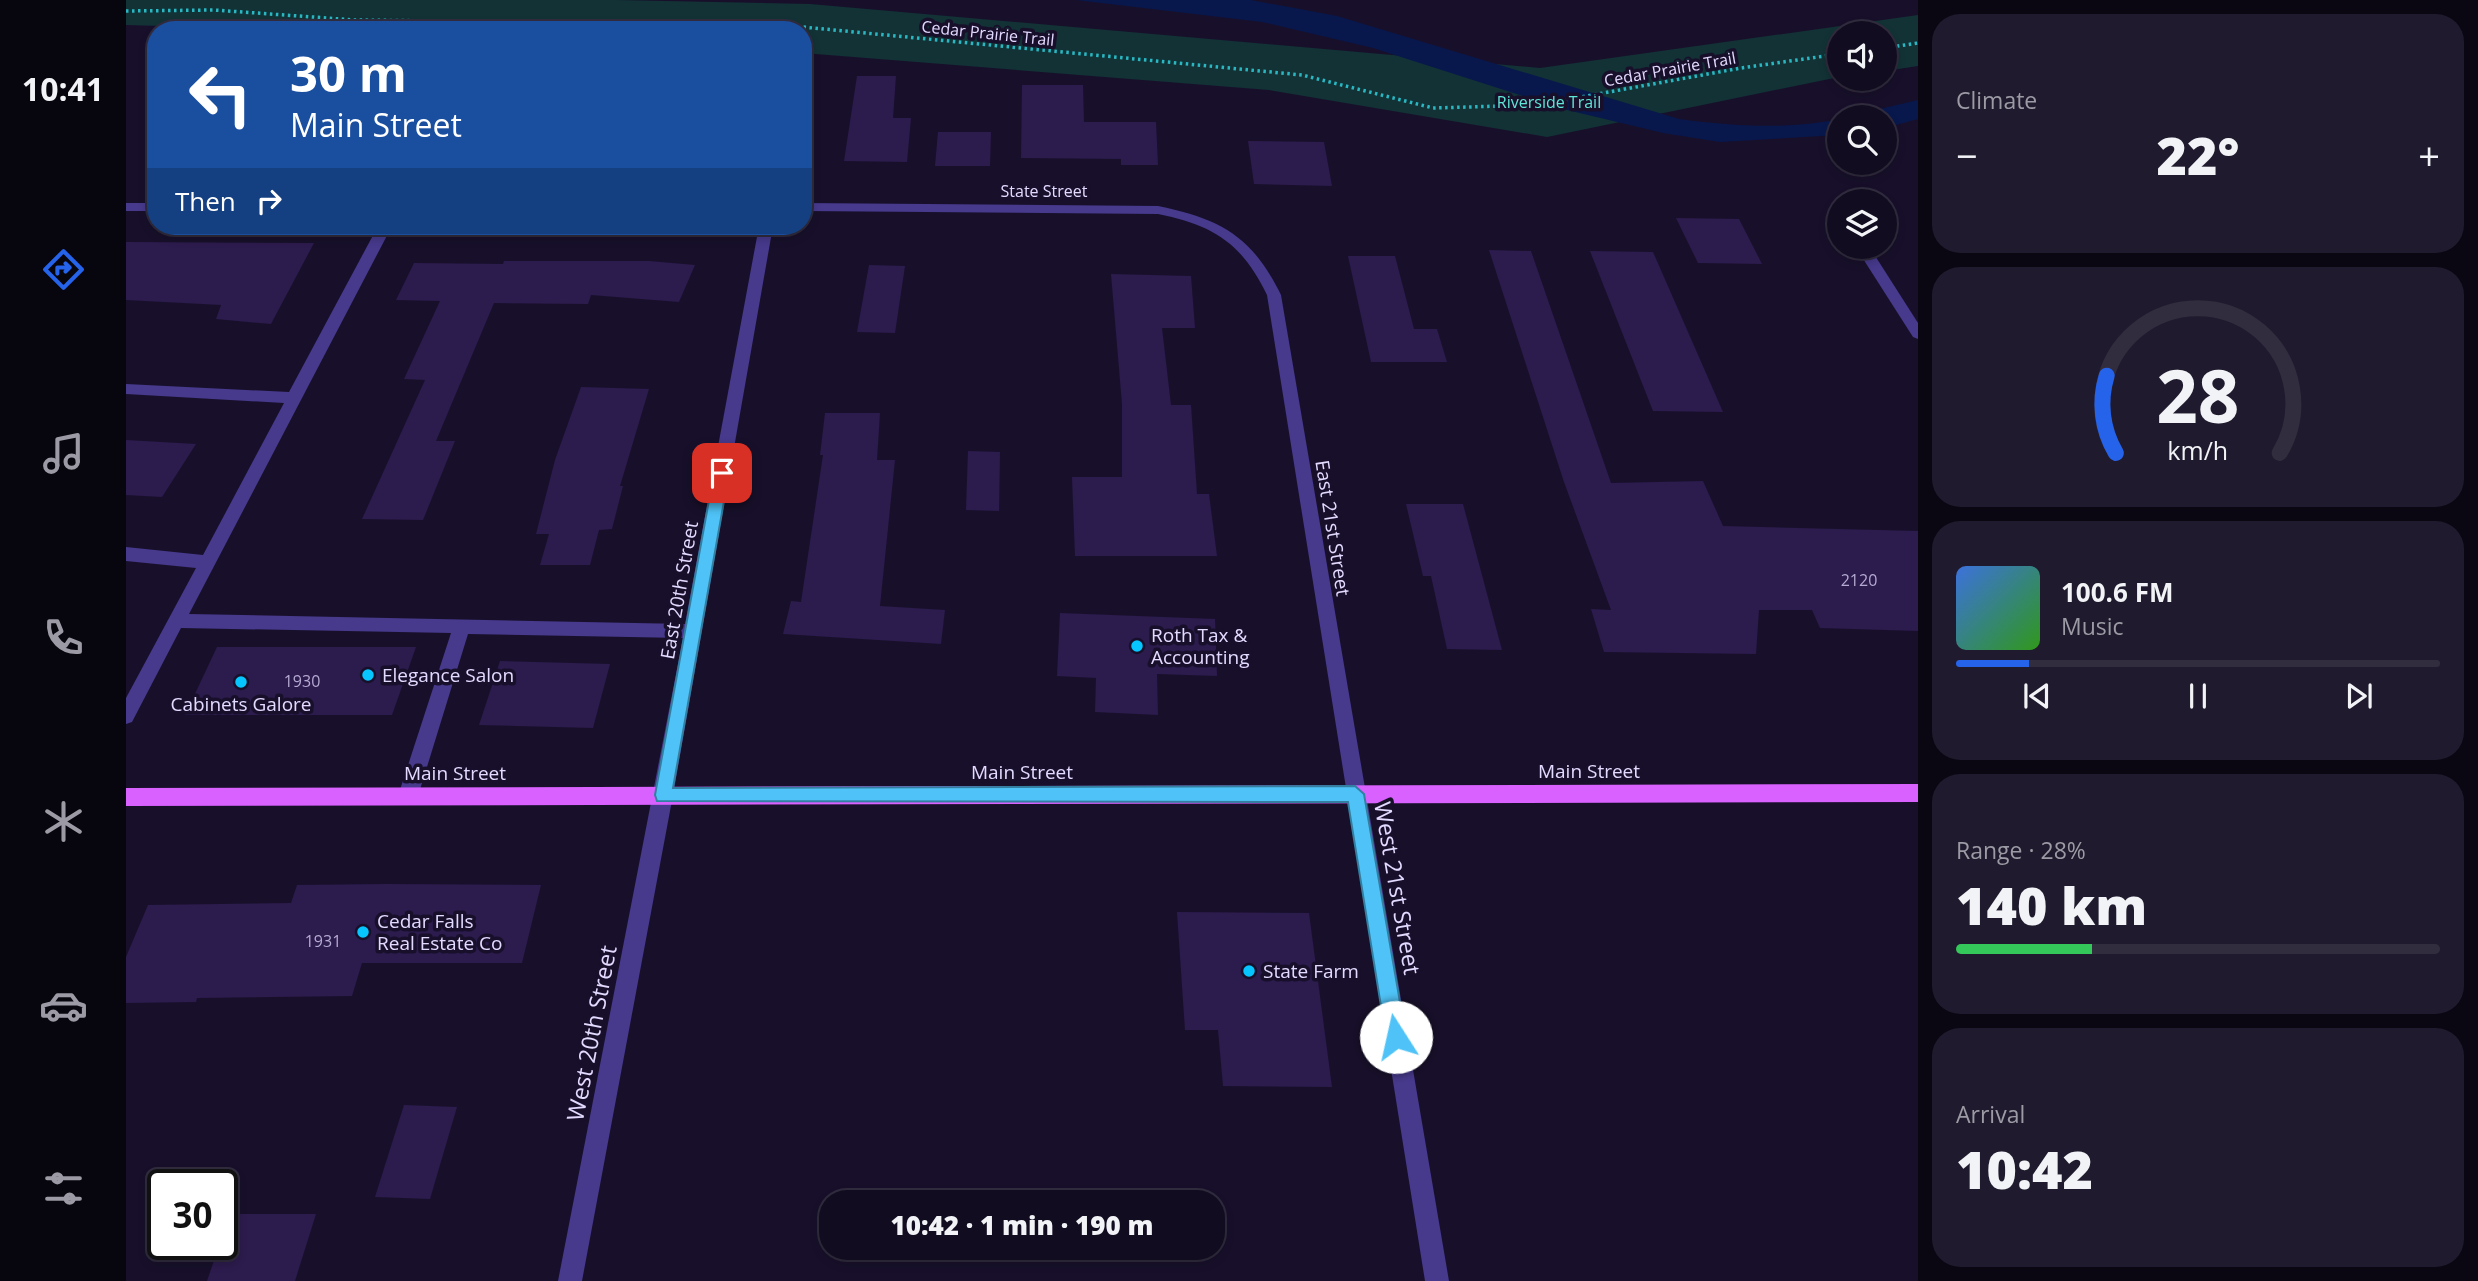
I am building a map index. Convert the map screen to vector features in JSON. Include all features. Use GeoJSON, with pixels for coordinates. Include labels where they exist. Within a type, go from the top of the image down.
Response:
{"type":"FeatureCollection","features":[{"type":"Feature","properties":{"kind":"main road","name":"Main Street"},"geometry":{"type":"LineString","coordinates":[[126,797],[1918,793]]}},
{"type":"Feature","properties":{"kind":"street"},"geometry":{"type":"LineString","coordinates":[[126,207],[147,207]]}},
{"type":"Feature","properties":{"kind":"street","name":"State Street"},"geometry":{"type":"LineString","coordinates":[[812,207],[1158,210],[1188,215],[1235,238],[1264,271]]}},
{"type":"Feature","properties":{"kind":"street"},"geometry":{"type":"LineString","coordinates":[[126,716],[379,235]]}},
{"type":"Feature","properties":{"kind":"street","name":"East 20th Street"},"geometry":{"type":"LineString","coordinates":[[663,795],[764,235]]}},
{"type":"Feature","properties":{"kind":"street"},"geometry":{"type":"LineString","coordinates":[[1870,259],[1918,334]]}},
{"type":"Feature","properties":{"kind":"street","name":"East 21st Street"},"geometry":{"type":"LineString","coordinates":[[1264,271],[1274,295],[1355,794]]}},
{"type":"Feature","properties":{"kind":"street"},"geometry":{"type":"LineString","coordinates":[[126,388],[293,398]]}},
{"type":"Feature","properties":{"kind":"street"},"geometry":{"type":"LineString","coordinates":[[126,554],[206,562]]}},
{"type":"Feature","properties":{"kind":"street"},"geometry":{"type":"LineString","coordinates":[[176,621],[693,631]]}},
{"type":"Feature","properties":{"kind":"street"},"geometry":{"type":"LineString","coordinates":[[408,796],[462,626]]}},
{"type":"Feature","properties":{"kind":"street","name":"West 21st Street"},"geometry":{"type":"LineString","coordinates":[[1355,794],[1437,1281]]}},
{"type":"Feature","properties":{"kind":"street","name":"West 20th Street"},"geometry":{"type":"LineString","coordinates":[[570,1281],[663,795]]}},
{"type":"Feature","properties":{"kind":"path","name":"Cedar Prairie Trail"},"geometry":{"type":"LineString","coordinates":[[126,11],[214,10],[355,20],[414,21]]}},
{"type":"Feature","properties":{"kind":"path","name":"Cedar Prairie Trail"},"geometry":{"type":"LineString","coordinates":[[812,31],[1302,75],[1433,108],[1537,105],[1827,56]]}},
{"type":"Feature","properties":{"kind":"path"},"geometry":{"type":"LineString","coordinates":[[1897,46],[1918,43]]}},
{"type":"Feature","properties":{"kind":"green space","name":"Riverside Trail"},"geometry":{"type":"Polygon","coordinates":[[[126,0],[617,0],[810,4],[1540,68],[1827,28],[1827,79],[1547,137],[1269,90],[812,54],[812,21],[147,21],[147,26],[126,25],[126,0]]]}},
{"type":"Feature","properties":{"kind":"green space","name":"Riverside Trail"},"geometry":{"type":"Polygon","coordinates":[[[1918,15],[1918,66],[1897,69],[1897,21],[1875,21],[1918,15]]]}},
{"type":"Feature","properties":{"kind":"shaded area"},"geometry":{"type":"Polygon","coordinates":[[[1076,0],[1251,0],[1337,16],[1679,119],[1759,126],[1827,121],[1827,136],[1720,142],[1663,133],[1563,109],[1373,48],[1262,22],[1076,0]]]}},
{"type":"Feature","properties":{"kind":"shaded area"},"geometry":{"type":"Polygon","coordinates":[[[1918,100],[1918,119],[1897,125],[1897,105],[1918,100]]]}},
{"type":"Feature","properties":{"kind":"building"},"geometry":{"type":"Polygon","coordinates":[[[857,76],[896,76],[893,118],[911,118],[907,162],[844,161],[857,76]]]}},
{"type":"Feature","properties":{"kind":"building"},"geometry":{"type":"Polygon","coordinates":[[[1022,85],[1083,85],[1084,122],[1156,122],[1158,165],[1121,165],[1121,159],[1021,158],[1022,85]]]}},
{"type":"Feature","properties":{"kind":"building"},"geometry":{"type":"Polygon","coordinates":[[[938,132],[991,132],[990,166],[935,166],[938,132]]]}},
{"type":"Feature","properties":{"kind":"building"},"geometry":{"type":"Polygon","coordinates":[[[1248,141],[1324,142],[1332,186],[1254,184],[1248,141]]]}},
{"type":"Feature","properties":{"kind":"building"},"geometry":{"type":"Polygon","coordinates":[[[1676,218],[1739,219],[1762,264],[1698,263],[1676,218]]]}},
{"type":"Feature","properties":{"kind":"building"},"geometry":{"type":"Polygon","coordinates":[[[126,242],[314,243],[271,324],[216,319],[221,305],[126,300],[126,242]]]}},
{"type":"Feature","properties":{"kind":"building"},"geometry":{"type":"Polygon","coordinates":[[[1489,250],[1531,251],[1611,483],[1703,481],[1723,526],[1918,531],[1918,631],[1820,628],[1812,610],[1759,610],[1756,654],[1604,652],[1591,609],[1611,610],[1564,482],[1489,250]]]}},
{"type":"Feature","properties":{"kind":"building"},"geometry":{"type":"Polygon","coordinates":[[[1590,251],[1653,252],[1723,412],[1653,411],[1590,251]]]}},
{"type":"Feature","properties":{"kind":"building"},"geometry":{"type":"Polygon","coordinates":[[[1348,256],[1395,256],[1414,329],[1437,329],[1447,362],[1371,362],[1348,256]]]}},
{"type":"Feature","properties":{"kind":"building"},"geometry":{"type":"Polygon","coordinates":[[[504,261],[649,261],[695,265],[679,302],[591,295],[588,304],[494,303],[436,441],[455,441],[423,520],[362,519],[425,380],[404,379],[440,301],[396,300],[414,263],[503,264],[504,261]]]}},
{"type":"Feature","properties":{"kind":"building"},"geometry":{"type":"Polygon","coordinates":[[[869,265],[905,266],[895,333],[857,332],[869,265]]]}},
{"type":"Feature","properties":{"kind":"building"},"geometry":{"type":"Polygon","coordinates":[[[1111,274],[1191,276],[1195,328],[1162,328],[1171,405],[1191,405],[1197,494],[1209,494],[1217,556],[1075,556],[1072,477],[1122,477],[1122,404],[1111,274]]]}},
{"type":"Feature","properties":{"kind":"building"},"geometry":{"type":"Polygon","coordinates":[[[581,387],[649,389],[620,486],[623,486],[612,529],[599,530],[590,565],[540,565],[549,534],[536,534],[555,460],[581,387]]]}},
{"type":"Feature","properties":{"kind":"building"},"geometry":{"type":"Polygon","coordinates":[[[825,413],[880,413],[877,460],[895,460],[880,606],[945,610],[941,644],[783,634],[791,601],[801,602],[823,455],[820,455],[825,413]]]}},
{"type":"Feature","properties":{"kind":"building"},"geometry":{"type":"Polygon","coordinates":[[[126,440],[196,444],[162,497],[126,495],[126,440]]]}},
{"type":"Feature","properties":{"kind":"building"},"geometry":{"type":"Polygon","coordinates":[[[968,451],[1000,452],[999,511],[966,510],[968,451]]]}},
{"type":"Feature","properties":{"kind":"building"},"geometry":{"type":"Polygon","coordinates":[[[1406,504],[1463,504],[1502,650],[1447,649],[1431,576],[1423,576],[1406,504]]]}},
{"type":"Feature","properties":{"kind":"building","name":"Roth Tax & Accounting"},"geometry":{"type":"Polygon","coordinates":[[[1060,613],[1215,619],[1217,676],[1157,674],[1158,715],[1095,712],[1096,678],[1057,676],[1060,613]]]}},
{"type":"Feature","properties":{"kind":"building"},"geometry":{"type":"Polygon","coordinates":[[[217,647],[416,647],[392,715],[185,715],[217,647]]]}},
{"type":"Feature","properties":{"kind":"building"},"geometry":{"type":"Polygon","coordinates":[[[500,661],[610,664],[593,728],[479,725],[500,661]]]}},
{"type":"Feature","properties":{"kind":"building"},"geometry":{"type":"Polygon","coordinates":[[[297,885],[541,885],[522,963],[362,963],[352,996],[197,998],[196,1002],[126,1003],[126,957],[148,905],[291,903],[297,885]]]}},
{"type":"Feature","properties":{"kind":"building","name":"State Farm"},"geometry":{"type":"Polygon","coordinates":[[[1177,912],[1309,913],[1332,1087],[1223,1086],[1218,1030],[1185,1030],[1177,912]]]}},
{"type":"Feature","properties":{"kind":"building"},"geometry":{"type":"Polygon","coordinates":[[[404,1105],[457,1107],[430,1199],[375,1197],[404,1105]]]}},
{"type":"Feature","properties":{"kind":"building"},"geometry":{"type":"Polygon","coordinates":[[[238,1214],[316,1214],[295,1281],[207,1281],[214,1260],[238,1260],[238,1214]]]}},
{"type":"Feature","properties":{"kind":"place","name":"Roth Tax & Accounting"},"geometry":{"type":"Point","coordinates":[1137,646]}},
{"type":"Feature","properties":{"kind":"place","name":"Elegance Salon"},"geometry":{"type":"Point","coordinates":[368,675]}},
{"type":"Feature","properties":{"kind":"place","name":"Cabinets Galore"},"geometry":{"type":"Point","coordinates":[241,682]}},
{"type":"Feature","properties":{"kind":"place","name":"Cedar Falls Real Estate Co"},"geometry":{"type":"Point","coordinates":[363,932]}},
{"type":"Feature","properties":{"kind":"place","name":"State Farm"},"geometry":{"type":"Point","coordinates":[1249,971]}},
{"type":"Feature","properties":{"kind":"route"},"geometry":{"type":"LineString","coordinates":[[722,473],[663,795],[1355,794],[1396,1037]]}}]}
